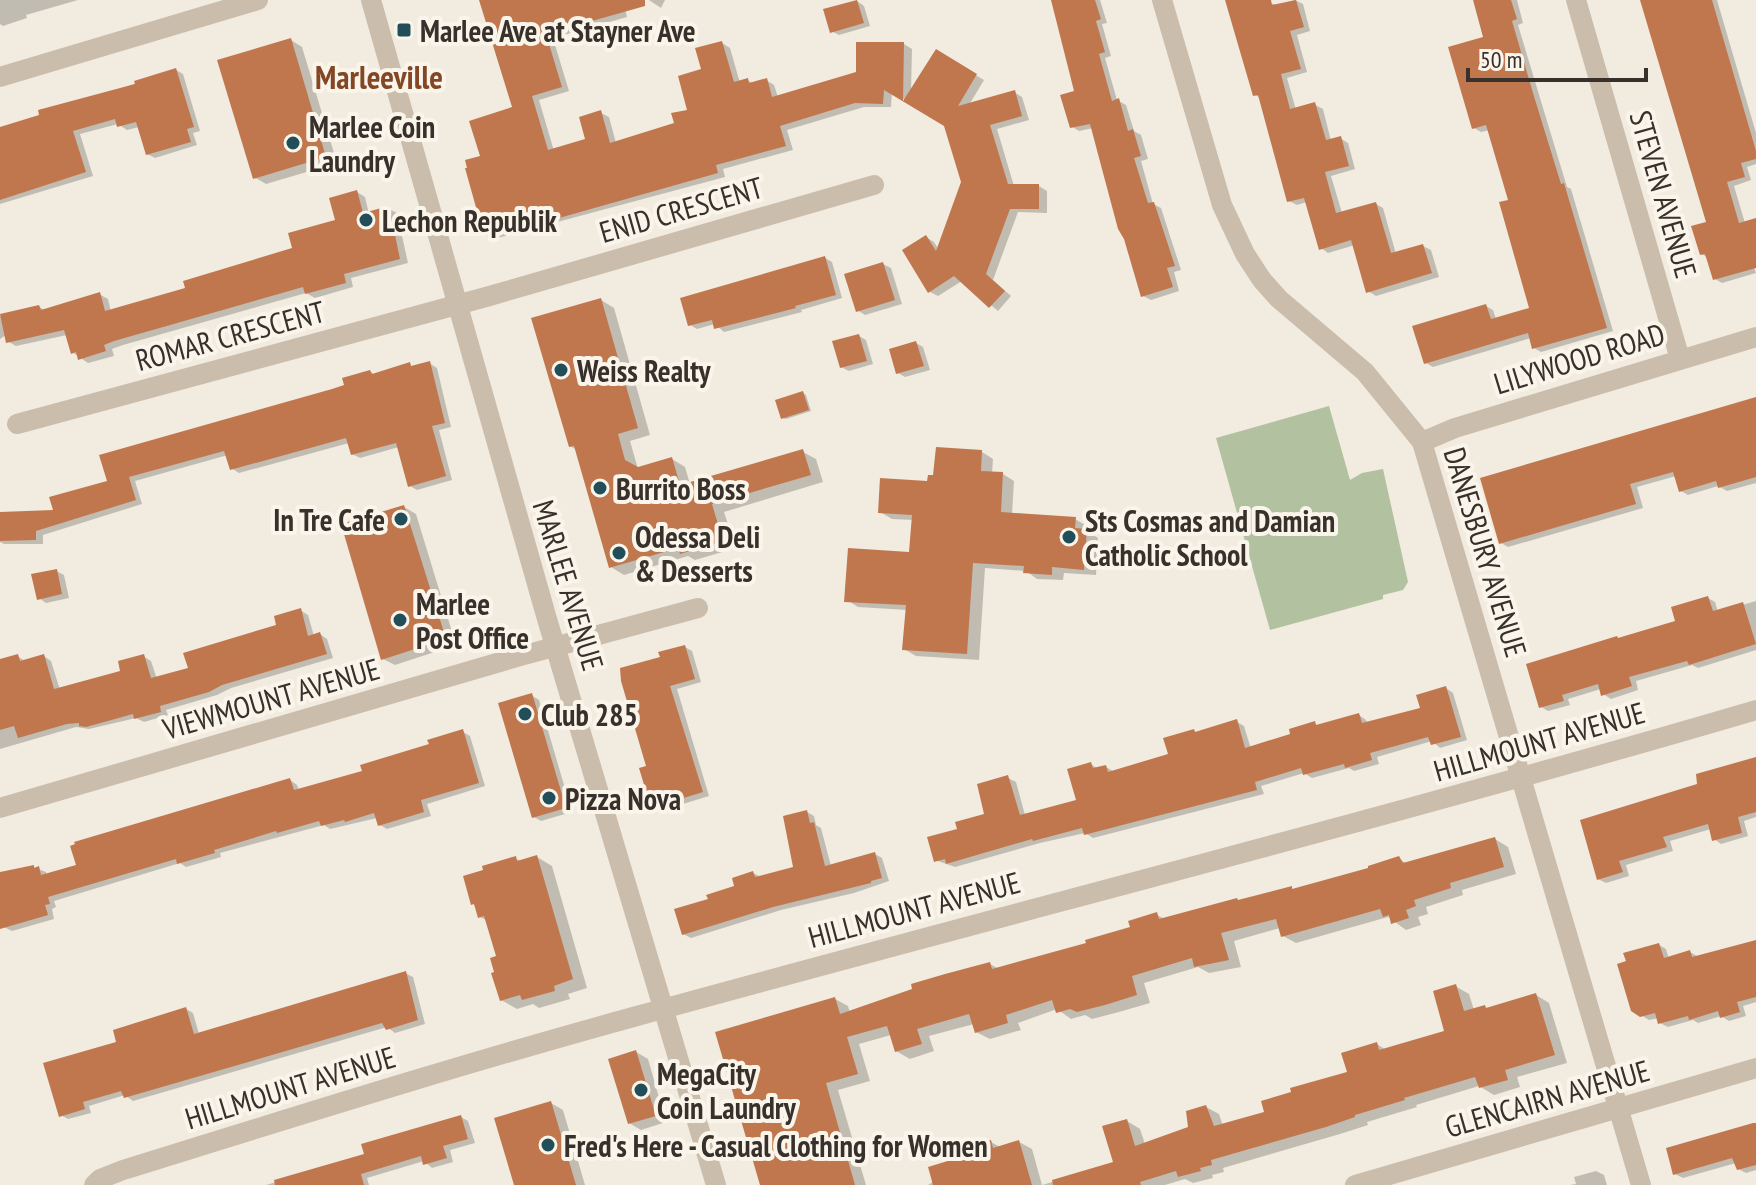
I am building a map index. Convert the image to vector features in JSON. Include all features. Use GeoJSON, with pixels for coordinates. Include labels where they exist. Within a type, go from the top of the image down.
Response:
{"type":"FeatureCollection","features":[{"type":"Feature","properties":{"kind":"street"},"geometry":{"type":"LineString","coordinates":[[0,77],[258,0]]}},
{"type":"Feature","properties":{"kind":"street","name":"MARLEE AVENUE"},"geometry":{"type":"LineString","coordinates":[[371,0],[555,646],[716,1185]]}},
{"type":"Feature","properties":{"kind":"street","name":"DANESBURY AVENUE"},"geometry":{"type":"LineString","coordinates":[[1162,0],[1222,205],[1245,254],[1279,299],[1365,372],[1422,442],[1641,1185]]}},
{"type":"Feature","properties":{"kind":"street","name":"STEVEN AVENUE"},"geometry":{"type":"LineString","coordinates":[[1576,0],[1680,359]]}},
{"type":"Feature","properties":{"kind":"street","name":"ENID CRESCENT"},"geometry":{"type":"LineString","coordinates":[[458,304],[874,185]]}},
{"type":"Feature","properties":{"kind":"street","name":"ROMAR CRESCENT"},"geometry":{"type":"LineString","coordinates":[[17,424],[458,304]]}},
{"type":"Feature","properties":{"kind":"street","name":"LILYWOOD ROAD"},"geometry":{"type":"LineString","coordinates":[[1422,442],[1455,428],[1756,337]]}},
{"type":"Feature","properties":{"kind":"street","name":"VIEWMOUNT AVENUE"},"geometry":{"type":"LineString","coordinates":[[0,808],[555,646],[698,608]]}},
{"type":"Feature","properties":{"kind":"street","name":"HILLMOUNT AVENUE"},"geometry":{"type":"LineString","coordinates":[[94,1185],[100,1179],[123,1170],[470,1064],[663,1009],[1523,779],[1756,710]]}},
{"type":"Feature","properties":{"kind":"street","name":"GLENCAIRN AVENUE"},"geometry":{"type":"LineString","coordinates":[[1355,1185],[1756,1068]]}},
{"type":"Feature","properties":{"kind":"green space"},"geometry":{"type":"Polygon","coordinates":[[[1329,406],[1350,480],[1362,473],[1383,469],[1408,582],[1403,590],[1383,595],[1383,599],[1270,630],[1216,438],[1329,406]]]}},
{"type":"Feature","properties":{"kind":"building"},"geometry":{"type":"Polygon","coordinates":[[[479,0],[645,0],[645,6],[546,34],[562,87],[532,96],[548,150],[585,139],[579,117],[601,110],[610,143],[674,123],[671,113],[687,110],[678,76],[701,69],[695,48],[722,41],[734,82],[748,78],[749,83],[767,78],[772,97],[856,72],[856,42],[904,42],[903,101],[936,49],[977,74],[958,106],[1015,90],[1022,116],[990,125],[1008,184],[1039,184],[1039,209],[1010,209],[986,274],[1005,291],[989,308],[954,276],[928,293],[902,250],[926,235],[936,251],[961,182],[944,126],[884,90],[883,104],[855,103],[780,126],[786,146],[716,165],[718,173],[484,236],[465,168],[465,160],[480,156],[469,121],[512,107],[479,0]]]}},
{"type":"Feature","properties":{"kind":"building"},"geometry":{"type":"Polygon","coordinates":[[[857,0],[864,23],[830,33],[823,9],[857,0]]]}},
{"type":"Feature","properties":{"kind":"building"},"geometry":{"type":"Polygon","coordinates":[[[1051,0],[1095,0],[1101,19],[1096,21],[1105,52],[1099,54],[1112,101],[1119,98],[1128,131],[1133,129],[1141,156],[1134,158],[1148,203],[1154,202],[1175,266],[1167,268],[1173,287],[1141,297],[1124,239],[1118,229],[1090,124],[1070,128],[1060,95],[1074,91],[1051,0]]]}},
{"type":"Feature","properties":{"kind":"building"},"geometry":{"type":"Polygon","coordinates":[[[1225,0],[1271,0],[1272,5],[1296,0],[1304,27],[1290,31],[1301,69],[1281,74],[1290,109],[1315,102],[1326,140],[1341,136],[1349,166],[1325,172],[1336,213],[1376,202],[1391,253],[1423,244],[1432,273],[1366,293],[1351,240],[1319,250],[1304,198],[1287,202],[1258,95],[1253,96],[1225,0]]]}},
{"type":"Feature","properties":{"kind":"building"},"geometry":{"type":"Polygon","coordinates":[[[1473,0],[1511,0],[1517,19],[1512,21],[1533,93],[1561,184],[1564,183],[1607,328],[1532,349],[1528,333],[1424,364],[1412,326],[1486,304],[1491,319],[1529,308],[1499,202],[1508,200],[1486,125],[1472,129],[1448,47],[1483,37],[1473,0]]]}},
{"type":"Feature","properties":{"kind":"building"},"geometry":{"type":"Polygon","coordinates":[[[1640,0],[1712,0],[1756,151],[1756,159],[1741,163],[1745,177],[1727,182],[1739,223],[1756,218],[1756,268],[1713,280],[1705,254],[1700,255],[1691,226],[1706,222],[1640,0]]]}},
{"type":"Feature","properties":{"kind":"building"},"geometry":{"type":"Polygon","coordinates":[[[291,38],[326,157],[253,179],[217,60],[291,38]]]}},
{"type":"Feature","properties":{"kind":"building"},"geometry":{"type":"Polygon","coordinates":[[[176,68],[194,127],[187,129],[191,142],[146,155],[136,122],[117,127],[115,119],[73,131],[86,172],[0,200],[0,127],[39,115],[38,110],[135,84],[134,81],[176,68]]]}},
{"type":"Feature","properties":{"kind":"building"},"geometry":{"type":"Polygon","coordinates":[[[357,190],[363,213],[389,206],[400,259],[344,274],[346,283],[305,294],[303,287],[114,341],[104,345],[106,351],[78,360],[76,352],[71,354],[64,330],[6,343],[0,314],[39,305],[41,310],[100,292],[105,311],[185,288],[183,281],[292,248],[288,233],[335,220],[329,198],[357,190]]]}},
{"type":"Feature","properties":{"kind":"building"},"geometry":{"type":"Polygon","coordinates":[[[825,256],[836,295],[714,329],[712,320],[688,326],[680,298],[825,256]]]}},
{"type":"Feature","properties":{"kind":"building"},"geometry":{"type":"Polygon","coordinates":[[[883,262],[895,300],[856,312],[844,274],[883,262]]]}},
{"type":"Feature","properties":{"kind":"building"},"geometry":{"type":"Polygon","coordinates":[[[601,298],[638,428],[618,434],[625,460],[638,467],[672,457],[680,485],[803,449],[811,475],[712,504],[723,541],[680,554],[678,548],[609,568],[574,446],[569,447],[531,318],[601,298]]]}},
{"type":"Feature","properties":{"kind":"building"},"geometry":{"type":"Polygon","coordinates":[[[859,334],[867,361],[840,368],[832,341],[859,334]]]}},
{"type":"Feature","properties":{"kind":"building"},"geometry":{"type":"Polygon","coordinates":[[[916,341],[924,366],[896,374],[889,349],[916,341]]]}},
{"type":"Feature","properties":{"kind":"building"},"geometry":{"type":"Polygon","coordinates":[[[430,361],[445,423],[432,426],[446,476],[408,487],[396,443],[351,455],[346,438],[230,470],[224,451],[129,477],[136,500],[36,531],[36,540],[0,541],[0,512],[53,510],[49,497],[107,481],[99,455],[332,389],[344,385],[342,378],[370,370],[372,374],[410,362],[411,366],[430,361]]]}},
{"type":"Feature","properties":{"kind":"building"},"geometry":{"type":"Polygon","coordinates":[[[803,391],[809,410],[781,419],[775,400],[803,391]]]}},
{"type":"Feature","properties":{"kind":"building"},"geometry":{"type":"Polygon","coordinates":[[[1756,397],[1756,477],[1718,488],[1716,481],[1679,492],[1673,472],[1630,484],[1636,504],[1499,544],[1480,478],[1756,397]]]}},
{"type":"Feature","properties":{"kind":"building"},"geometry":{"type":"Polygon","coordinates":[[[936,447],[982,450],[981,471],[1003,472],[1001,512],[1076,517],[1075,528],[1087,529],[1084,570],[1052,567],[1052,575],[1023,573],[1024,566],[973,563],[967,654],[902,650],[906,605],[844,602],[848,548],[909,552],[912,515],[878,513],[880,478],[927,481],[928,475],[933,475],[936,447]]]}},
{"type":"Feature","properties":{"kind":"building"},"geometry":{"type":"Polygon","coordinates":[[[404,505],[446,639],[381,660],[341,524],[404,505]]]}},
{"type":"Feature","properties":{"kind":"building"},"geometry":{"type":"Polygon","coordinates":[[[57,569],[62,594],[37,600],[31,574],[57,569]]]}},
{"type":"Feature","properties":{"kind":"building"},"geometry":{"type":"Polygon","coordinates":[[[1708,596],[1713,611],[1743,602],[1756,644],[1689,665],[1687,661],[1629,677],[1632,686],[1601,696],[1598,684],[1562,695],[1564,701],[1539,708],[1526,664],[1675,621],[1671,607],[1708,596]]]}},
{"type":"Feature","properties":{"kind":"building"},"geometry":{"type":"Polygon","coordinates":[[[301,608],[308,636],[320,632],[327,654],[222,685],[209,692],[160,706],[161,712],[134,719],[133,714],[86,727],[79,726],[79,723],[67,724],[18,738],[14,726],[0,730],[0,659],[18,654],[20,661],[44,654],[54,689],[120,671],[118,661],[144,654],[151,678],[188,668],[183,653],[276,625],[274,616],[301,608]]]}},
{"type":"Feature","properties":{"kind":"building"},"geometry":{"type":"Polygon","coordinates":[[[685,645],[695,679],[670,686],[703,792],[651,808],[639,768],[646,766],[620,668],[660,657],[658,652],[685,645]]]}},
{"type":"Feature","properties":{"kind":"building"},"geometry":{"type":"Polygon","coordinates":[[[1446,686],[1461,737],[1431,745],[1428,737],[1370,753],[1372,760],[1345,768],[1344,764],[1303,775],[1301,768],[1255,782],[1257,790],[1084,835],[1082,828],[946,864],[945,859],[934,862],[927,837],[957,829],[955,822],[984,814],[977,784],[1008,775],[1020,815],[1076,800],[1067,769],[1091,762],[1093,768],[1106,765],[1108,772],[1168,754],[1163,738],[1237,719],[1245,748],[1290,734],[1289,729],[1315,721],[1316,725],[1359,713],[1362,723],[1420,708],[1416,695],[1446,686]]]}},
{"type":"Feature","properties":{"kind":"building"},"geometry":{"type":"Polygon","coordinates":[[[532,693],[566,808],[532,818],[498,703],[532,693]]]}},
{"type":"Feature","properties":{"kind":"building"},"geometry":{"type":"Polygon","coordinates":[[[463,729],[479,783],[421,800],[424,812],[378,826],[374,813],[345,822],[321,826],[319,821],[276,831],[177,864],[176,859],[48,897],[50,904],[45,905],[48,915],[0,929],[0,872],[34,865],[34,868],[39,866],[41,875],[76,865],[70,846],[74,842],[290,778],[294,790],[362,771],[360,765],[429,744],[427,740],[463,729]]]}},
{"type":"Feature","properties":{"kind":"building"},"geometry":{"type":"Polygon","coordinates":[[[1756,757],[1756,812],[1738,817],[1742,833],[1712,841],[1708,824],[1663,837],[1667,847],[1619,861],[1623,872],[1597,880],[1580,820],[1697,784],[1696,774],[1756,757]]]}},
{"type":"Feature","properties":{"kind":"building"},"geometry":{"type":"Polygon","coordinates":[[[807,810],[810,823],[814,822],[825,866],[875,852],[882,878],[682,935],[674,909],[708,899],[706,895],[734,886],[732,878],[753,871],[755,877],[793,867],[783,816],[807,810]]]}},
{"type":"Feature","properties":{"kind":"building"},"geometry":{"type":"Polygon","coordinates":[[[1495,837],[1504,867],[1450,883],[1451,888],[1414,900],[1416,906],[1406,910],[1409,918],[1391,924],[1389,915],[1383,917],[1380,909],[1281,937],[1276,919],[1221,933],[1229,960],[1194,967],[1192,958],[1132,976],[1137,995],[1105,1005],[1056,1013],[1052,1000],[1006,1015],[1008,1023],[975,1033],[969,1014],[917,1029],[922,1044],[895,1052],[887,1026],[847,1037],[858,1074],[826,1083],[855,1185],[760,1185],[715,1032],[835,997],[840,1014],[912,989],[911,984],[945,974],[990,962],[992,969],[1086,943],[1085,940],[1130,927],[1128,921],[1157,912],[1159,919],[1237,898],[1292,886],[1292,889],[1399,856],[1403,863],[1495,837]]]}},
{"type":"Feature","properties":{"kind":"building"},"geometry":{"type":"Polygon","coordinates":[[[537,855],[573,979],[554,986],[555,991],[522,1000],[520,995],[500,1001],[491,973],[494,972],[490,958],[496,956],[484,916],[478,918],[474,904],[471,905],[463,876],[483,870],[482,866],[516,856],[517,861],[537,855]]]}},
{"type":"Feature","properties":{"kind":"building"},"geometry":{"type":"Polygon","coordinates":[[[1756,940],[1756,997],[1737,1002],[1740,1012],[1720,1018],[1718,1011],[1689,1020],[1688,1016],[1658,1024],[1655,1013],[1640,1017],[1631,1011],[1617,964],[1626,961],[1623,953],[1659,943],[1664,958],[1690,950],[1692,957],[1756,940]]]}},
{"type":"Feature","properties":{"kind":"building"},"geometry":{"type":"Polygon","coordinates":[[[406,971],[418,1020],[386,1030],[382,1023],[124,1098],[121,1091],[83,1102],[85,1109],[59,1117],[43,1063],[116,1042],[113,1030],[186,1007],[194,1034],[406,971]]]}},
{"type":"Feature","properties":{"kind":"building"},"geometry":{"type":"Polygon","coordinates":[[[1456,984],[1464,1011],[1485,1005],[1486,1008],[1536,993],[1555,1055],[1505,1070],[1508,1080],[1479,1088],[1475,1077],[1404,1098],[1326,1127],[1211,1160],[1212,1165],[1200,1168],[1201,1171],[1178,1177],[1176,1171],[1140,1182],[1141,1185],[1053,1185],[1052,1180],[1113,1162],[1102,1126],[1127,1119],[1135,1146],[1188,1127],[1186,1111],[1206,1105],[1214,1126],[1264,1112],[1261,1101],[1291,1092],[1290,1088],[1347,1072],[1341,1053],[1377,1042],[1379,1050],[1444,1031],[1433,991],[1456,984]]]}},
{"type":"Feature","properties":{"kind":"building"},"geometry":{"type":"Polygon","coordinates":[[[636,1050],[656,1116],[628,1124],[608,1059],[636,1050]]]}},
{"type":"Feature","properties":{"kind":"building"},"geometry":{"type":"Polygon","coordinates":[[[551,1101],[576,1185],[514,1185],[494,1118],[551,1101]]]}},
{"type":"Feature","properties":{"kind":"building"},"geometry":{"type":"Polygon","coordinates":[[[461,1115],[468,1139],[443,1146],[447,1158],[423,1165],[421,1156],[361,1174],[364,1185],[275,1185],[274,1180],[364,1154],[361,1144],[461,1115]]]}},
{"type":"Feature","properties":{"kind":"building"},"geometry":{"type":"Polygon","coordinates":[[[1756,1123],[1756,1165],[1737,1170],[1732,1158],[1673,1175],[1666,1148],[1756,1123]]]}},
{"type":"Feature","properties":{"kind":"building"},"geometry":{"type":"Polygon","coordinates":[[[991,1140],[993,1148],[1019,1140],[1032,1185],[933,1185],[928,1167],[974,1153],[972,1146],[991,1140]]]}},
{"type":"Feature","properties":{"kind":"place","name":"Marlee Ave at Stayner Ave"},"geometry":{"type":"Point","coordinates":[404,30]}},
{"type":"Feature","properties":{"kind":"place","name":"Marlee Coin Laundry"},"geometry":{"type":"Point","coordinates":[293,143]}},
{"type":"Feature","properties":{"kind":"place","name":"Lechon Republik"},"geometry":{"type":"Point","coordinates":[366,220]}},
{"type":"Feature","properties":{"kind":"place","name":"Weiss Realty"},"geometry":{"type":"Point","coordinates":[561,370]}},
{"type":"Feature","properties":{"kind":"place","name":"Burrito Boss"},"geometry":{"type":"Point","coordinates":[600,488]}},
{"type":"Feature","properties":{"kind":"place","name":"In Tre Cafe"},"geometry":{"type":"Point","coordinates":[401,519]}},
{"type":"Feature","properties":{"kind":"place","name":"Sts Cosmas and Damian Catholic School"},"geometry":{"type":"Point","coordinates":[1069,537]}},
{"type":"Feature","properties":{"kind":"place","name":"Odessa Deli & Desserts"},"geometry":{"type":"Point","coordinates":[619,553]}},
{"type":"Feature","properties":{"kind":"place","name":"Marlee Post Office"},"geometry":{"type":"Point","coordinates":[400,620]}},
{"type":"Feature","properties":{"kind":"place","name":"Club 285"},"geometry":{"type":"Point","coordinates":[525,714]}},
{"type":"Feature","properties":{"kind":"place","name":"Pizza Nova"},"geometry":{"type":"Point","coordinates":[549,798]}},
{"type":"Feature","properties":{"kind":"place","name":"MegaCity Coin Laundry"},"geometry":{"type":"Point","coordinates":[641,1090]}},
{"type":"Feature","properties":{"kind":"place","name":"Fred's Here - Casual Clothing for Women"},"geometry":{"type":"Point","coordinates":[548,1145]}},
{"type":"Feature","properties":{"kind":"district","name":"Marleeville"},"geometry":{"type":"Point","coordinates":[379,77]}}]}
